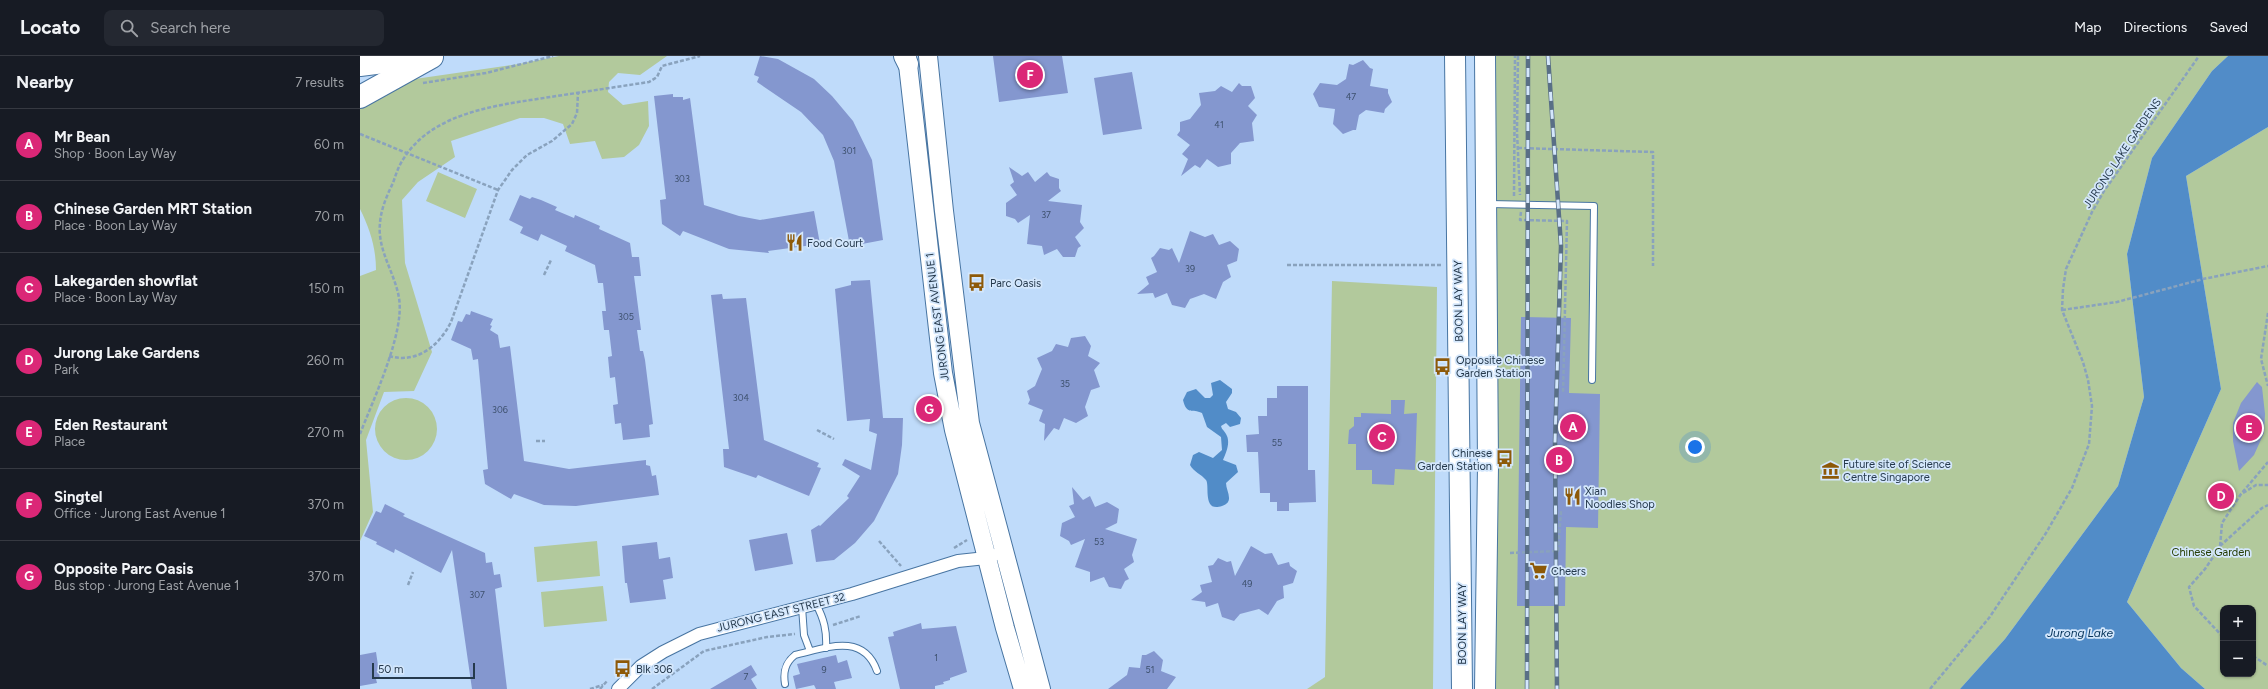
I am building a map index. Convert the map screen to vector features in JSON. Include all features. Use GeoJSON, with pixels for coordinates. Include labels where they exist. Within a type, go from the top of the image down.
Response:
{"type":"FeatureCollection","features":[{"type":"Feature","properties":{"kind":"highway"},"geometry":{"type":"LineString","coordinates":[[360,97],[434,56]]}},
{"type":"Feature","properties":{"kind":"main road"},"geometry":{"type":"LineString","coordinates":[[360,66],[434,56]]}},
{"type":"Feature","properties":{"kind":"main road","name":"BOON LAY WAY"},"geometry":{"type":"LineString","coordinates":[[1455,56],[1462,689]]}},
{"type":"Feature","properties":{"kind":"main road"},"geometry":{"type":"LineString","coordinates":[[1485,56],[1488,466],[1485,689]]}},
{"type":"Feature","properties":{"kind":"street","name":"JURONG EAST AVENUE 1"},"geometry":{"type":"LineString","coordinates":[[928,56],[944,380],[954,430],[985,553],[1024,689]]}},
{"type":"Feature","properties":{"kind":"street","name":"JURONG EAST AVENUE 1"},"geometry":{"type":"LineString","coordinates":[[906,59],[939,257],[970,423],[1041,689]]}},
{"type":"Feature","properties":{"kind":"street","name":"JURONG EAST STREET 32"},"geometry":{"type":"LineString","coordinates":[[618,689],[641,666],[663,652],[699,634],[816,604],[985,553],[1002,546]]}},
{"type":"Feature","properties":{"kind":"lane"},"geometry":{"type":"LineString","coordinates":[[1486,204],[1594,206],[1592,380]]}},
{"type":"Feature","properties":{"kind":"lane"},"geometry":{"type":"LineString","coordinates":[[816,604],[826,628],[826,648]]}},
{"type":"Feature","properties":{"kind":"lane"},"geometry":{"type":"LineString","coordinates":[[802,607],[804,633],[810,651]]}},
{"type":"Feature","properties":{"kind":"lane"},"geometry":{"type":"LineString","coordinates":[[785,684],[785,671],[791,658],[795,655],[844,645],[864,651],[872,658],[877,672]]}},
{"type":"Feature","properties":{"kind":"path"},"geometry":{"type":"LineString","coordinates":[[421,84],[486,72],[553,56]]}},
{"type":"Feature","properties":{"kind":"path"},"geometry":{"type":"LineString","coordinates":[[360,434],[389,356],[401,313],[399,297],[381,242],[380,223],[385,202],[397,172],[408,152],[430,132],[465,115],[491,106],[649,82],[657,77],[662,66],[687,58],[700,56]]}},
{"type":"Feature","properties":{"kind":"path"},"geometry":{"type":"LineString","coordinates":[[1515,56],[1514,197],[1521,204]]}},
{"type":"Feature","properties":{"kind":"path"},"geometry":{"type":"LineString","coordinates":[[1518,56],[1520,220],[1567,221],[1563,394]]}},
{"type":"Feature","properties":{"kind":"path","name":"JURONG LAKE GARDENS"},"geometry":{"type":"LineString","coordinates":[[1930,689],[1990,618],[2046,533],[2072,488],[2089,444],[2092,406],[2088,380],[2081,356],[2062,310],[2066,269],[2092,212],[2104,191],[2198,56]]}},
{"type":"Feature","properties":{"kind":"path"},"geometry":{"type":"LineString","coordinates":[[389,356],[401,358],[419,355],[430,348],[444,334],[451,322],[498,190],[512,170],[527,155],[552,141],[572,124],[577,113],[578,93]]}},
{"type":"Feature","properties":{"kind":"path"},"geometry":{"type":"LineString","coordinates":[[360,134],[408,152],[498,190]]}},
{"type":"Feature","properties":{"kind":"path"},"geometry":{"type":"LineString","coordinates":[[1518,148],[1653,152],[1653,266]]}},
{"type":"Feature","properties":{"kind":"path"},"geometry":{"type":"LineString","coordinates":[[544,275],[551,260]]}},
{"type":"Feature","properties":{"kind":"path"},"geometry":{"type":"LineString","coordinates":[[1287,265],[1441,265]]}},
{"type":"Feature","properties":{"kind":"path"},"geometry":{"type":"LineString","coordinates":[[2062,310],[2122,300],[2203,279],[2268,266]]}},
{"type":"Feature","properties":{"kind":"path"},"geometry":{"type":"LineString","coordinates":[[2268,314],[2261,359],[2268,386]]}},
{"type":"Feature","properties":{"kind":"path"},"geometry":{"type":"LineString","coordinates":[[817,430],[834,439]]}},
{"type":"Feature","properties":{"kind":"path"},"geometry":{"type":"LineString","coordinates":[[536,442],[545,441]]}},
{"type":"Feature","properties":{"kind":"path"},"geometry":{"type":"LineString","coordinates":[[2220,546],[2222,523],[2240,494],[2268,462]]}},
{"type":"Feature","properties":{"kind":"path"},"geometry":{"type":"LineString","coordinates":[[2240,494],[2256,485],[2268,485]]}},
{"type":"Feature","properties":{"kind":"path"},"geometry":{"type":"LineString","coordinates":[[2220,634],[2194,606],[2189,587],[2205,569],[2220,546],[2257,512],[2268,505]]}},
{"type":"Feature","properties":{"kind":"path"},"geometry":{"type":"LineString","coordinates":[[1510,553],[1558,551],[1561,511]]}},
{"type":"Feature","properties":{"kind":"path"},"geometry":{"type":"LineString","coordinates":[[879,541],[895,559]]}},
{"type":"Feature","properties":{"kind":"path"},"geometry":{"type":"LineString","coordinates":[[408,585],[413,572]]}},
{"type":"Feature","properties":{"kind":"path"},"geometry":{"type":"LineString","coordinates":[[826,628],[861,616]]}},
{"type":"Feature","properties":{"kind":"path"},"geometry":{"type":"LineString","coordinates":[[652,689],[704,651],[767,637],[804,633]]}},
{"type":"Feature","properties":{"kind":"path"},"geometry":{"type":"LineString","coordinates":[[2256,658],[2268,666]]}},
{"type":"Feature","properties":{"kind":"path"},"geometry":{"type":"LineString","coordinates":[[590,689],[604,684]]}},
{"type":"Feature","properties":{"kind":"green space"},"geometry":{"type":"Polygon","coordinates":[[[559,56],[667,56],[640,75],[618,73],[609,82],[608,92],[623,105],[648,101],[649,126],[639,145],[624,157],[602,159],[595,141],[570,144],[563,124],[544,118],[520,118],[451,141],[455,157],[418,182],[402,200],[405,263],[432,352],[414,391],[384,392],[366,440],[373,512],[360,541],[360,276],[376,270],[372,239],[360,209],[360,103],[401,81],[519,64],[559,56]]]}},
{"type":"Feature","properties":{"kind":"green space"},"geometry":{"type":"Polygon","coordinates":[[[1485,56],[2228,56],[2212,71],[2152,158],[2127,254],[2144,397],[2118,486],[2005,639],[1960,689],[1485,689],[1485,56]]]}},
{"type":"Feature","properties":{"kind":"green space","name":"Chinese Garden"},"geometry":{"type":"Polygon","coordinates":[[[2268,127],[2268,689],[2205,689],[2181,668],[2127,602],[2221,389],[2186,176],[2268,127]]]}},
{"type":"Feature","properties":{"kind":"green space"},"geometry":{"type":"Polygon","coordinates":[[[438,172],[477,189],[465,218],[426,201],[438,172]]]}},
{"type":"Feature","properties":{"kind":"green space"},"geometry":{"type":"Polygon","coordinates":[[[1332,281],[1437,287],[1433,689],[1307,689],[1325,677],[1332,281]]]}},
{"type":"Feature","properties":{"kind":"green space"},"geometry":{"type":"Polygon","coordinates":[[[400,398],[412,398],[428,407],[435,417],[437,429],[435,441],[428,451],[412,460],[400,460],[389,455],[380,446],[375,435],[375,423],[380,412],[389,403],[400,398]]]}},
{"type":"Feature","properties":{"kind":"green space"},"geometry":{"type":"Polygon","coordinates":[[[597,541],[600,576],[537,582],[534,547],[597,541]]]}},
{"type":"Feature","properties":{"kind":"green space"},"geometry":{"type":"Polygon","coordinates":[[[603,586],[607,621],[544,627],[541,592],[603,586]]]}},
{"type":"Feature","properties":{"kind":"water","name":"Jurong Lake"},"geometry":{"type":"Polygon","coordinates":[[[2228,56],[2268,56],[2268,127],[2186,176],[2221,389],[2127,602],[2181,668],[2205,689],[1960,689],[2005,639],[2118,486],[2144,397],[2127,254],[2152,158],[2212,71],[2228,56]]]}},
{"type":"Feature","properties":{"kind":"water"},"geometry":{"type":"Polygon","coordinates":[[[1220,380],[1232,389],[1232,393],[1226,402],[1228,409],[1236,412],[1241,418],[1240,424],[1230,427],[1226,423],[1221,426],[1228,440],[1228,447],[1223,460],[1236,465],[1238,472],[1226,483],[1229,496],[1228,502],[1222,506],[1216,507],[1212,506],[1209,502],[1206,480],[1190,465],[1193,455],[1199,452],[1213,458],[1222,450],[1221,437],[1207,427],[1202,413],[1188,410],[1183,400],[1187,392],[1196,389],[1205,398],[1210,398],[1213,395],[1211,383],[1220,380]]]}},
{"type":"Feature","properties":{"kind":"building"},"geometry":{"type":"Polygon","coordinates":[[[760,56],[778,59],[814,79],[832,96],[853,121],[872,160],[883,240],[862,244],[861,239],[849,241],[834,161],[823,135],[801,112],[757,82],[759,77],[754,75],[760,56]]]}},
{"type":"Feature","properties":{"kind":"building"},"geometry":{"type":"Polygon","coordinates":[[[993,56],[1062,56],[1068,93],[999,102],[993,56]]]}},
{"type":"Feature","properties":{"kind":"building"},"geometry":{"type":"Polygon","coordinates":[[[1363,60],[1370,68],[1373,69],[1370,86],[1388,89],[1392,102],[1385,109],[1384,113],[1366,110],[1359,115],[1356,130],[1343,134],[1333,124],[1335,109],[1319,107],[1313,94],[1320,83],[1337,85],[1346,79],[1349,64],[1353,65],[1363,60]]]}},
{"type":"Feature","properties":{"kind":"building"},"geometry":{"type":"Polygon","coordinates":[[[1132,72],[1142,129],[1103,135],[1094,78],[1132,72]]]}},
{"type":"Feature","properties":{"kind":"building"},"geometry":{"type":"Polygon","coordinates":[[[1239,83],[1242,86],[1251,86],[1255,98],[1248,106],[1257,115],[1252,123],[1254,141],[1240,143],[1231,153],[1231,164],[1218,167],[1207,159],[1200,168],[1195,165],[1181,176],[1188,159],[1182,154],[1190,145],[1177,135],[1180,131],[1180,122],[1190,119],[1201,105],[1199,93],[1215,91],[1221,86],[1232,92],[1239,83]]]}},
{"type":"Feature","properties":{"kind":"building"},"geometry":{"type":"Polygon","coordinates":[[[673,94],[673,97],[683,97],[683,100],[690,98],[704,205],[739,216],[760,220],[814,211],[820,244],[768,251],[769,253],[729,249],[683,231],[680,236],[662,224],[660,200],[666,199],[654,96],[673,94]]]}},
{"type":"Feature","properties":{"kind":"building"},"geometry":{"type":"Polygon","coordinates":[[[1009,167],[1022,176],[1028,172],[1035,182],[1047,172],[1050,176],[1059,179],[1059,188],[1061,191],[1048,201],[1082,205],[1080,222],[1084,228],[1075,237],[1081,246],[1078,248],[1075,257],[1063,257],[1057,249],[1044,255],[1042,246],[1027,244],[1030,215],[1018,223],[1015,219],[1006,216],[1006,203],[1017,195],[1010,185],[1014,182],[1009,167]]]}},
{"type":"Feature","properties":{"kind":"building"},"geometry":{"type":"Polygon","coordinates":[[[520,195],[530,199],[532,197],[541,200],[557,207],[555,210],[574,218],[575,215],[600,226],[599,229],[630,243],[632,257],[639,257],[641,276],[634,276],[641,330],[637,330],[640,351],[643,351],[645,360],[653,424],[649,425],[650,437],[623,440],[621,423],[615,424],[613,405],[618,404],[615,377],[610,378],[608,357],[612,356],[609,330],[604,330],[602,311],[606,311],[603,283],[598,283],[595,265],[565,251],[567,246],[541,234],[538,241],[520,233],[523,227],[509,220],[520,195]]]}},
{"type":"Feature","properties":{"kind":"building"},"geometry":{"type":"Polygon","coordinates":[[[1190,231],[1205,237],[1213,234],[1219,245],[1230,241],[1239,249],[1237,261],[1227,265],[1231,277],[1223,282],[1216,299],[1204,294],[1190,299],[1185,308],[1172,305],[1167,293],[1155,298],[1153,293],[1137,294],[1149,284],[1146,277],[1157,272],[1151,258],[1160,248],[1169,250],[1172,248],[1179,263],[1190,231]]]}},
{"type":"Feature","properties":{"kind":"building"},"geometry":{"type":"Polygon","coordinates":[[[870,280],[883,418],[903,418],[902,445],[898,474],[874,521],[855,543],[834,560],[816,562],[811,530],[819,525],[820,526],[849,498],[847,496],[860,476],[842,465],[845,459],[871,470],[877,434],[869,431],[870,419],[847,421],[835,289],[851,285],[851,281],[870,280]]]}},
{"type":"Feature","properties":{"kind":"building"},"geometry":{"type":"Polygon","coordinates":[[[722,294],[723,299],[746,298],[764,440],[819,463],[817,467],[821,468],[809,496],[758,475],[756,478],[724,467],[723,449],[729,449],[711,295],[722,294]]]}},
{"type":"Feature","properties":{"kind":"building"},"geometry":{"type":"Polygon","coordinates":[[[471,311],[493,319],[490,325],[492,326],[490,330],[498,335],[500,348],[510,346],[524,461],[569,469],[646,460],[646,465],[650,466],[652,476],[656,475],[659,495],[576,506],[544,505],[514,494],[511,499],[485,484],[483,470],[488,469],[478,359],[473,360],[471,349],[451,340],[458,321],[462,322],[466,314],[470,315],[471,311]]]}},
{"type":"Feature","properties":{"kind":"building"},"geometry":{"type":"Polygon","coordinates":[[[1521,317],[1571,318],[1569,393],[1600,394],[1598,528],[1566,527],[1565,606],[1517,606],[1521,317]]]}},
{"type":"Feature","properties":{"kind":"building"},"geometry":{"type":"Polygon","coordinates":[[[1085,336],[1091,346],[1088,356],[1100,363],[1094,370],[1100,387],[1091,390],[1085,407],[1088,416],[1076,423],[1064,418],[1059,430],[1054,428],[1044,441],[1045,424],[1039,421],[1043,410],[1028,404],[1030,400],[1027,391],[1035,386],[1042,369],[1037,358],[1052,351],[1056,344],[1068,347],[1071,338],[1085,336]]]}},
{"type":"Feature","properties":{"kind":"building"},"geometry":{"type":"Polygon","coordinates":[[[2257,382],[2262,387],[2265,414],[2264,433],[2254,455],[2239,471],[2233,441],[2233,423],[2241,403],[2257,382]]]}},
{"type":"Feature","properties":{"kind":"building"},"geometry":{"type":"Polygon","coordinates":[[[1277,386],[1308,386],[1308,470],[1315,470],[1316,502],[1289,503],[1289,511],[1277,511],[1277,502],[1270,502],[1270,493],[1260,493],[1258,452],[1247,452],[1246,435],[1259,434],[1258,416],[1267,416],[1267,398],[1277,398],[1277,386]]]}},
{"type":"Feature","properties":{"kind":"building"},"geometry":{"type":"Polygon","coordinates":[[[1391,400],[1405,400],[1404,414],[1417,413],[1415,470],[1395,469],[1394,485],[1372,484],[1372,470],[1356,470],[1356,444],[1348,444],[1349,430],[1354,426],[1354,417],[1361,417],[1361,413],[1391,414],[1391,400]]]}},
{"type":"Feature","properties":{"kind":"building"},"geometry":{"type":"Polygon","coordinates":[[[1072,487],[1083,500],[1090,496],[1095,507],[1107,502],[1119,509],[1117,523],[1105,529],[1137,539],[1132,555],[1134,562],[1124,569],[1129,579],[1125,581],[1121,589],[1109,587],[1104,577],[1090,582],[1090,572],[1075,567],[1085,539],[1071,545],[1069,541],[1060,536],[1062,523],[1075,517],[1069,506],[1074,504],[1072,487]]]}},
{"type":"Feature","properties":{"kind":"building"},"geometry":{"type":"Polygon","coordinates":[[[385,504],[405,514],[403,516],[485,553],[486,563],[492,562],[494,575],[500,574],[502,587],[495,589],[507,689],[472,689],[452,550],[441,573],[395,549],[394,553],[364,536],[376,511],[381,513],[385,504]]]}},
{"type":"Feature","properties":{"kind":"building"},"geometry":{"type":"Polygon","coordinates":[[[787,533],[793,564],[755,571],[749,540],[787,533]]]}},
{"type":"Feature","properties":{"kind":"building"},"geometry":{"type":"Polygon","coordinates":[[[657,542],[659,559],[670,557],[673,578],[663,580],[666,599],[630,603],[627,583],[625,583],[622,546],[657,542]]]}},
{"type":"Feature","properties":{"kind":"building"},"geometry":{"type":"Polygon","coordinates":[[[1251,546],[1265,554],[1272,553],[1278,565],[1289,562],[1290,566],[1297,571],[1293,583],[1283,586],[1284,598],[1277,601],[1268,615],[1259,609],[1240,614],[1234,621],[1222,617],[1218,603],[1206,607],[1205,602],[1191,600],[1202,592],[1200,585],[1212,582],[1208,566],[1213,565],[1218,558],[1227,562],[1231,561],[1235,576],[1251,546]]]}},
{"type":"Feature","properties":{"kind":"building"},"geometry":{"type":"Polygon","coordinates":[[[921,623],[922,629],[956,626],[967,672],[950,678],[950,680],[943,682],[944,684],[935,686],[935,689],[900,689],[888,637],[894,636],[893,632],[921,623]]]}},
{"type":"Feature","properties":{"kind":"building"},"geometry":{"type":"Polygon","coordinates":[[[1154,651],[1163,660],[1161,671],[1176,677],[1167,689],[1108,689],[1127,675],[1129,667],[1140,668],[1142,655],[1146,655],[1154,651]]]}},
{"type":"Feature","properties":{"kind":"building"},"geometry":{"type":"Polygon","coordinates":[[[376,652],[380,679],[376,679],[377,683],[360,686],[360,655],[376,652]]]}},
{"type":"Feature","properties":{"kind":"building"},"geometry":{"type":"Polygon","coordinates":[[[836,655],[838,663],[847,660],[852,678],[834,682],[836,689],[816,689],[814,685],[796,689],[793,676],[800,674],[797,664],[836,655]]]}},
{"type":"Feature","properties":{"kind":"building"},"geometry":{"type":"Polygon","coordinates":[[[751,665],[757,675],[751,679],[757,689],[710,689],[751,665]]]}},
{"type":"Feature","properties":{"kind":"railway"},"geometry":{"type":"LineString","coordinates":[[1527,689],[1528,56]]}},
{"type":"Feature","properties":{"kind":"railway"},"geometry":{"type":"LineString","coordinates":[[1548,56],[1561,246],[1555,442],[1557,689]]}},
{"type":"Feature","properties":{"kind":"place","name":"Singtel"},"geometry":{"type":"Point","coordinates":[1030,75]}},
{"type":"Feature","properties":{"kind":"place","name":"Food Court"},"geometry":{"type":"Point","coordinates":[794,243]}},
{"type":"Feature","properties":{"kind":"place","name":"Parc Oasis"},"geometry":{"type":"Point","coordinates":[977,283]}},
{"type":"Feature","properties":{"kind":"place","name":"Opposite Chinese Garden Station"},"geometry":{"type":"Point","coordinates":[1443,366]}},
{"type":"Feature","properties":{"kind":"place","name":"Opposite Parc Oasis"},"geometry":{"type":"Point","coordinates":[929,409]}},
{"type":"Feature","properties":{"kind":"place","name":"Mr Bean"},"geometry":{"type":"Point","coordinates":[1573,427]}},
{"type":"Feature","properties":{"kind":"place","name":"Eden Restaurant"},"geometry":{"type":"Point","coordinates":[2249,428]}},
{"type":"Feature","properties":{"kind":"place","name":"Lakegarden showflat"},"geometry":{"type":"Point","coordinates":[1382,437]}},
{"type":"Feature","properties":{"kind":"place","name":"Chinese Garden Station"},"geometry":{"type":"Point","coordinates":[1505,459]}},
{"type":"Feature","properties":{"kind":"place","name":"Chinese Garden MRT Station"},"geometry":{"type":"Point","coordinates":[1559,460]}},
{"type":"Feature","properties":{"kind":"place","name":"Future site of Science Centre Singapore"},"geometry":{"type":"Point","coordinates":[1830,470]}},
{"type":"Feature","properties":{"kind":"place","name":"Jurong Lake Gardens"},"geometry":{"type":"Point","coordinates":[2221,496]}},
{"type":"Feature","properties":{"kind":"place","name":"Xian Noodles Shop"},"geometry":{"type":"Point","coordinates":[1572,497]}},
{"type":"Feature","properties":{"kind":"place","name":"Cheers"},"geometry":{"type":"Point","coordinates":[1538,571]}},
{"type":"Feature","properties":{"kind":"place","name":"Blk 306"},"geometry":{"type":"Point","coordinates":[623,669]}}]}
